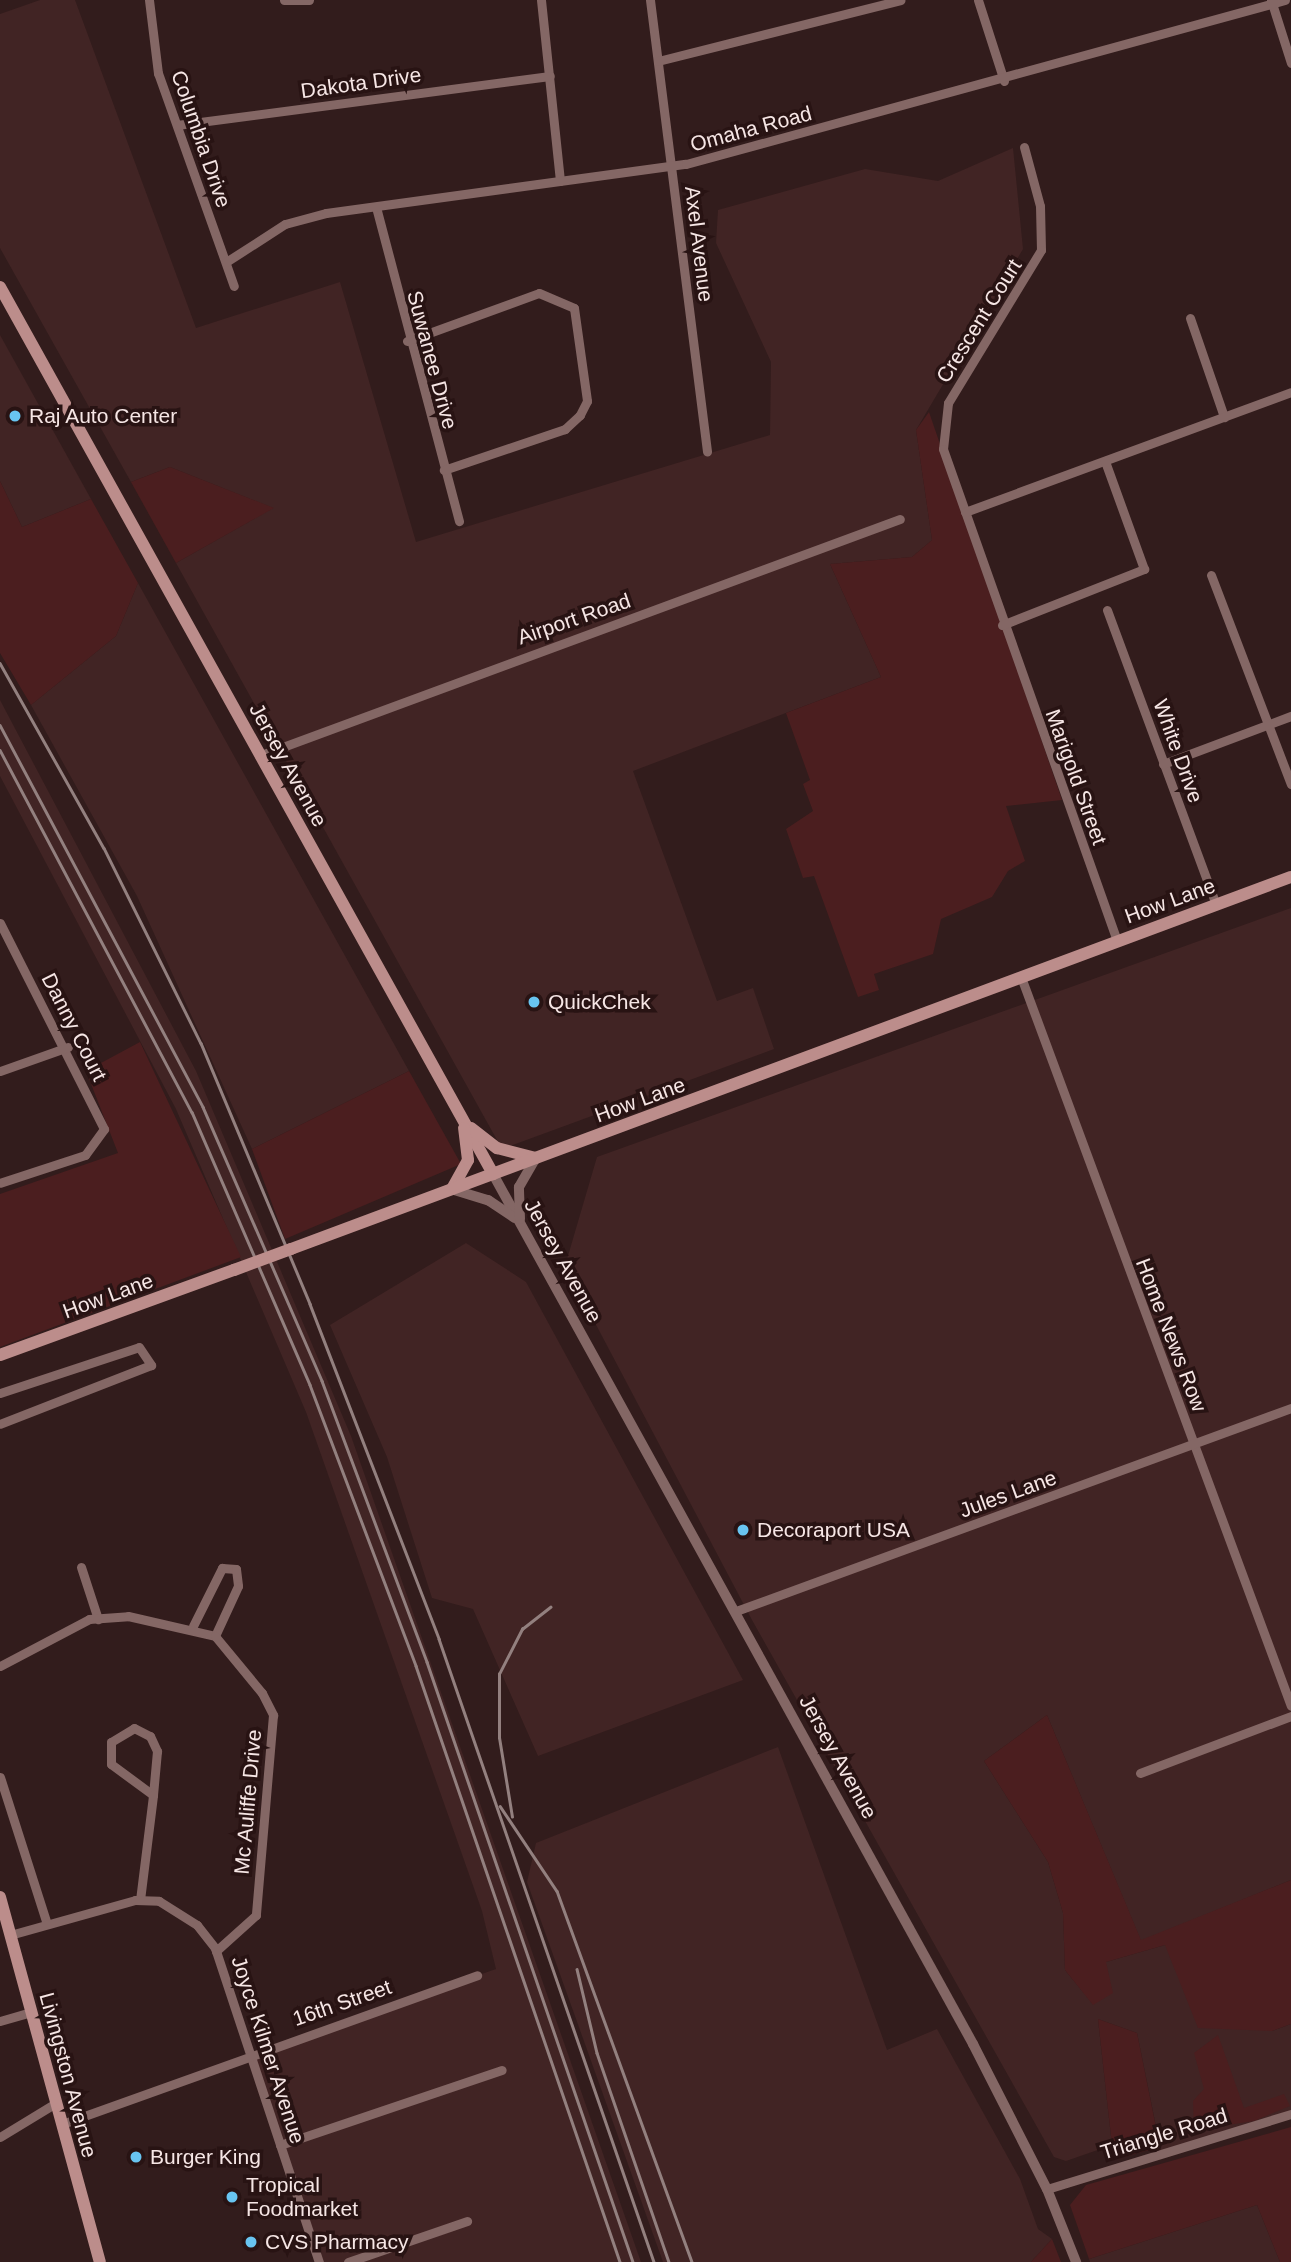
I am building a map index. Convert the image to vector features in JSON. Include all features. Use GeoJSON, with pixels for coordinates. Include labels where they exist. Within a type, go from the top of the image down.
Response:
{"type":"FeatureCollection","features":[{"type":"Feature","properties":{"kind":"main road","name":"Jersey Avenue"},"geometry":{"type":"LineString","coordinates":[[0,287],[493,1174]]}},
{"type":"Feature","properties":{"kind":"main road","name":"How Lane"},"geometry":{"type":"LineString","coordinates":[[0,1355],[1291,877]]}},
{"type":"Feature","properties":{"kind":"main road"},"geometry":{"type":"LineString","coordinates":[[464,1122],[497,1148],[536,1158]]}},
{"type":"Feature","properties":{"kind":"main road"},"geometry":{"type":"LineString","coordinates":[[452,1189],[468,1160],[464,1122]]}},
{"type":"Feature","properties":{"kind":"main road","name":"Livingston Avenue"},"geometry":{"type":"LineString","coordinates":[[1,1905],[100,2262]]}},
{"type":"Feature","properties":{"kind":"street","name":"Columbia Drive"},"geometry":{"type":"LineString","coordinates":[[149,0],[158,73],[234,286]]}},
{"type":"Feature","properties":{"kind":"street"},"geometry":{"type":"LineString","coordinates":[[284,0],[309,0]]}},
{"type":"Feature","properties":{"kind":"street"},"geometry":{"type":"LineString","coordinates":[[541,0],[561,181]]}},
{"type":"Feature","properties":{"kind":"street","name":"Axel Avenue"},"geometry":{"type":"LineString","coordinates":[[650,0],[707,451]]}},
{"type":"Feature","properties":{"kind":"street"},"geometry":{"type":"LineString","coordinates":[[658,61],[900,0]]}},
{"type":"Feature","properties":{"kind":"street"},"geometry":{"type":"LineString","coordinates":[[978,0],[1004,81]]}},
{"type":"Feature","properties":{"kind":"street","name":"Omaha Road"},"geometry":{"type":"LineString","coordinates":[[226,262],[285,224],[376,207],[671,167],[1004,81],[1285,0]]}},
{"type":"Feature","properties":{"kind":"street"},"geometry":{"type":"LineString","coordinates":[[1271,2],[1291,63]]}},
{"type":"Feature","properties":{"kind":"street","name":"Dakota Drive"},"geometry":{"type":"LineString","coordinates":[[177,125],[550,76]]}},
{"type":"Feature","properties":{"kind":"street","name":"Crescent Court"},"geometry":{"type":"LineString","coordinates":[[1002,625],[943,449],[943,425],[953,395],[1041,250],[1040,206],[1024,147]]}},
{"type":"Feature","properties":{"kind":"street","name":"Suwanee Drive"},"geometry":{"type":"LineString","coordinates":[[376,207],[407,341],[458,521]]}},
{"type":"Feature","properties":{"kind":"street"},"geometry":{"type":"LineString","coordinates":[[407,341],[539,293],[574,307],[585,407],[565,429],[444,470]]}},
{"type":"Feature","properties":{"kind":"street"},"geometry":{"type":"LineString","coordinates":[[1190,318],[1224,417]]}},
{"type":"Feature","properties":{"kind":"street"},"geometry":{"type":"LineString","coordinates":[[965,512],[1291,392]]}},
{"type":"Feature","properties":{"kind":"street"},"geometry":{"type":"LineString","coordinates":[[1002,625],[1144,569],[1105,461]]}},
{"type":"Feature","properties":{"kind":"street","name":"Airport Road"},"geometry":{"type":"LineString","coordinates":[[261,755],[900,519]]}},
{"type":"Feature","properties":{"kind":"street"},"geometry":{"type":"LineString","coordinates":[[1211,575],[1291,784]]}},
{"type":"Feature","properties":{"kind":"street","name":"White Drive"},"geometry":{"type":"LineString","coordinates":[[1107,610],[1216,904]]}},
{"type":"Feature","properties":{"kind":"street","name":"Marigold Street"},"geometry":{"type":"LineString","coordinates":[[1002,625],[1117,941]]}},
{"type":"Feature","properties":{"kind":"street"},"geometry":{"type":"LineString","coordinates":[[1163,764],[1291,716]]}},
{"type":"Feature","properties":{"kind":"street","name":"Danny Court"},"geometry":{"type":"LineString","coordinates":[[0,923],[68,1047],[104,1129],[93,1147],[0,1183]]}},
{"type":"Feature","properties":{"kind":"street","name":"Home News Row"},"geometry":{"type":"LineString","coordinates":[[1021,976],[1291,1706]]}},
{"type":"Feature","properties":{"kind":"street"},"geometry":{"type":"LineString","coordinates":[[0,1071],[68,1047]]}},
{"type":"Feature","properties":{"kind":"street"},"geometry":{"type":"LineString","coordinates":[[520,1222],[519,1188],[536,1158]]}},
{"type":"Feature","properties":{"kind":"street","name":"Jersey Avenue"},"geometry":{"type":"LineString","coordinates":[[493,1174],[736,1612],[1047,2189],[1076,2262]]}},
{"type":"Feature","properties":{"kind":"street"},"geometry":{"type":"LineString","coordinates":[[452,1189],[488,1200],[520,1222]]}},
{"type":"Feature","properties":{"kind":"street"},"geometry":{"type":"LineString","coordinates":[[0,1393],[139,1347],[151,1365],[0,1423]]}},
{"type":"Feature","properties":{"kind":"street","name":"Jules Lane"},"geometry":{"type":"LineString","coordinates":[[736,1612],[1291,1408]]}},
{"type":"Feature","properties":{"kind":"street"},"geometry":{"type":"LineString","coordinates":[[81,1567],[98,1619]]}},
{"type":"Feature","properties":{"kind":"street"},"geometry":{"type":"LineString","coordinates":[[193,1626],[222,1568],[236,1569],[238,1586],[215,1636]]}},
{"type":"Feature","properties":{"kind":"street","name":"Mc Auliffe Drive"},"geometry":{"type":"LineString","coordinates":[[0,1666],[98,1619],[128,1616],[193,1626],[215,1636],[273,1715],[256,1914],[216,1951]]}},
{"type":"Feature","properties":{"kind":"street"},"geometry":{"type":"LineString","coordinates":[[1140,1773],[1291,1716]]}},
{"type":"Feature","properties":{"kind":"street"},"geometry":{"type":"LineString","coordinates":[[139,1900],[153,1795],[157,1752],[150,1736],[134,1728],[120,1732],[111,1742],[111,1764],[153,1795]]}},
{"type":"Feature","properties":{"kind":"street"},"geometry":{"type":"LineString","coordinates":[[0,1777],[47,1924]]}},
{"type":"Feature","properties":{"kind":"street","name":"Joyce Kilmer Avenue"},"geometry":{"type":"LineString","coordinates":[[10,1935],[139,1900],[183,1911],[216,1951],[319,2262]]}},
{"type":"Feature","properties":{"kind":"street","name":"16th Street"},"geometry":{"type":"LineString","coordinates":[[62,2124],[250,2053],[477,1975]]}},
{"type":"Feature","properties":{"kind":"street"},"geometry":{"type":"LineString","coordinates":[[0,2021],[31,2012]]}},
{"type":"Feature","properties":{"kind":"street"},"geometry":{"type":"LineString","coordinates":[[280,2146],[502,2070]]}},
{"type":"Feature","properties":{"kind":"street"},"geometry":{"type":"LineString","coordinates":[[0,2137],[56,2103]]}},
{"type":"Feature","properties":{"kind":"street","name":"Triangle Road"},"geometry":{"type":"LineString","coordinates":[[1047,2189],[1291,2114]]}},
{"type":"Feature","properties":{"kind":"street"},"geometry":{"type":"LineString","coordinates":[[348,2262],[467,2221]]}},
{"type":"Feature","properties":{"kind":"shaded area"},"geometry":{"type":"Polygon","coordinates":[[[40,0],[75,0],[196,328],[340,282],[416,542],[770,435],[771,362],[716,243],[718,210],[865,169],[938,181],[1013,148],[1023,249],[916,430],[932,540],[912,557],[830,564],[881,677],[633,771],[717,1001],[753,988],[774,1049],[502,1149],[176,563],[273,508],[170,467],[131,482],[0,248],[0,14],[40,0]]]}},
{"type":"Feature","properties":{"kind":"shaded area"},"geometry":{"type":"Polygon","coordinates":[[[0,335],[91,499],[22,527],[0,481],[0,335]]]}},
{"type":"Feature","properties":{"kind":"shaded area"},"geometry":{"type":"Polygon","coordinates":[[[929,412],[1062,800],[1006,806],[1025,861],[1008,871],[992,897],[941,919],[933,954],[874,974],[879,990],[858,997],[814,876],[803,878],[786,829],[813,811],[803,784],[810,780],[786,713],[881,677],[830,564],[912,557],[932,540],[916,430],[929,412]]]}},
{"type":"Feature","properties":{"kind":"shaded area"},"geometry":{"type":"Polygon","coordinates":[[[170,467],[274,508],[176,563],[131,482],[170,467]]]}},
{"type":"Feature","properties":{"kind":"shaded area"},"geometry":{"type":"Polygon","coordinates":[[[0,481],[22,527],[91,499],[138,583],[116,636],[31,705],[0,653],[0,481]]]}},
{"type":"Feature","properties":{"kind":"shaded area"},"geometry":{"type":"Polygon","coordinates":[[[138,583],[409,1071],[252,1149],[137,896],[31,705],[116,636],[138,583]]]}},
{"type":"Feature","properties":{"kind":"shaded area"},"geometry":{"type":"Polygon","coordinates":[[[0,700],[196,1071],[351,1436],[641,2262],[319,2262],[247,2056],[496,1969],[482,1911],[306,1412],[176,1109],[0,776],[0,700]]]}},
{"type":"Feature","properties":{"kind":"shaded area"},"geometry":{"type":"Polygon","coordinates":[[[1291,908],[1291,1880],[1141,1941],[1047,1715],[984,1761],[1048,1862],[1063,1913],[1065,1970],[1093,2004],[1106,1962],[1165,1945],[1272,2031],[1291,2024],[1291,2115],[1162,2156],[1137,2033],[1098,2019],[1112,2145],[1066,2161],[1054,2157],[752,1620],[565,1266],[597,1157],[1291,908]]]}},
{"type":"Feature","properties":{"kind":"shaded area"},"geometry":{"type":"Polygon","coordinates":[[[140,1042],[241,1257],[0,1347],[0,1194],[118,1153],[86,1071],[140,1042]]]}},
{"type":"Feature","properties":{"kind":"shaded area"},"geometry":{"type":"Polygon","coordinates":[[[409,1071],[461,1164],[285,1239],[252,1149],[409,1071]]]}},
{"type":"Feature","properties":{"kind":"shaded area"},"geometry":{"type":"Polygon","coordinates":[[[466,1243],[526,1282],[743,1680],[538,1756],[473,1609],[432,1598],[387,1457],[330,1325],[466,1243]]]}},
{"type":"Feature","properties":{"kind":"shaded area"},"geometry":{"type":"Polygon","coordinates":[[[1047,1715],[1141,1940],[1291,1880],[1291,2024],[1272,2031],[1198,2028],[1165,1945],[1106,1962],[1113,1993],[1093,2005],[1065,1970],[1063,1913],[1048,1862],[984,1761],[1047,1715]]]}},
{"type":"Feature","properties":{"kind":"shaded area"},"geometry":{"type":"Polygon","coordinates":[[[778,1747],[887,2050],[937,2029],[1020,2179],[1038,2229],[1052,2239],[1031,2262],[663,2262],[527,1882],[536,1843],[778,1747]]]}},
{"type":"Feature","properties":{"kind":"shaded area"},"geometry":{"type":"Polygon","coordinates":[[[1098,2019],[1137,2033],[1160,2147],[1120,2158],[1112,2145],[1098,2019]]]}},
{"type":"Feature","properties":{"kind":"shaded area"},"geometry":{"type":"Polygon","coordinates":[[[1218,2035],[1244,2108],[1284,2094],[1290,2106],[1254,2121],[1194,2130],[1193,2101],[1204,2089],[1194,2053],[1218,2035]]]}},
{"type":"Feature","properties":{"kind":"shaded area"},"geometry":{"type":"Polygon","coordinates":[[[1291,2127],[1291,2262],[1280,2262],[1257,2205],[1089,2259],[1070,2205],[1086,2185],[1291,2127]]]}},
{"type":"Feature","properties":{"kind":"shaded area"},"geometry":{"type":"Polygon","coordinates":[[[1257,2205],[1280,2262],[1090,2262],[1089,2259],[1257,2205]]]}},
{"type":"Feature","properties":{"kind":"shaded area"},"geometry":{"type":"Polygon","coordinates":[[[1052,2239],[1061,2262],[1031,2262],[1052,2239]]]}},
{"type":"Feature","properties":{"kind":"railway"},"geometry":{"type":"LineString","coordinates":[[0,663],[104,848],[201,1043],[310,1304],[439,1639],[654,2262]]}},
{"type":"Feature","properties":{"kind":"railway"},"geometry":{"type":"LineString","coordinates":[[0,725],[203,1107],[322,1381],[427,1662],[633,2262]]}},
{"type":"Feature","properties":{"kind":"railway"},"geometry":{"type":"LineString","coordinates":[[0,750],[192,1112],[310,1385],[416,1666],[620,2262]]}},
{"type":"Feature","properties":{"kind":"railway"},"geometry":{"type":"LineString","coordinates":[[512,1817],[499,1738],[499,1674],[522,1629],[550,1607]]}},
{"type":"Feature","properties":{"kind":"railway"},"geometry":{"type":"LineString","coordinates":[[500,1806],[557,1891],[692,2262]]}},
{"type":"Feature","properties":{"kind":"railway"},"geometry":{"type":"LineString","coordinates":[[577,1969],[597,2053],[669,2262]]}},
{"type":"Feature","properties":{"kind":"place","name":"Raj Auto Center"},"geometry":{"type":"Point","coordinates":[15,416]}},
{"type":"Feature","properties":{"kind":"place","name":"QuickChek"},"geometry":{"type":"Point","coordinates":[534,1002]}},
{"type":"Feature","properties":{"kind":"place","name":"Decoraport USA"},"geometry":{"type":"Point","coordinates":[743,1530]}},
{"type":"Feature","properties":{"kind":"place","name":"Burger King"},"geometry":{"type":"Point","coordinates":[136,2157]}},
{"type":"Feature","properties":{"kind":"place","name":"Tropical Foodmarket"},"geometry":{"type":"Point","coordinates":[232,2197]}},
{"type":"Feature","properties":{"kind":"place","name":"CVS Pharmacy"},"geometry":{"type":"Point","coordinates":[251,2242]}}]}
